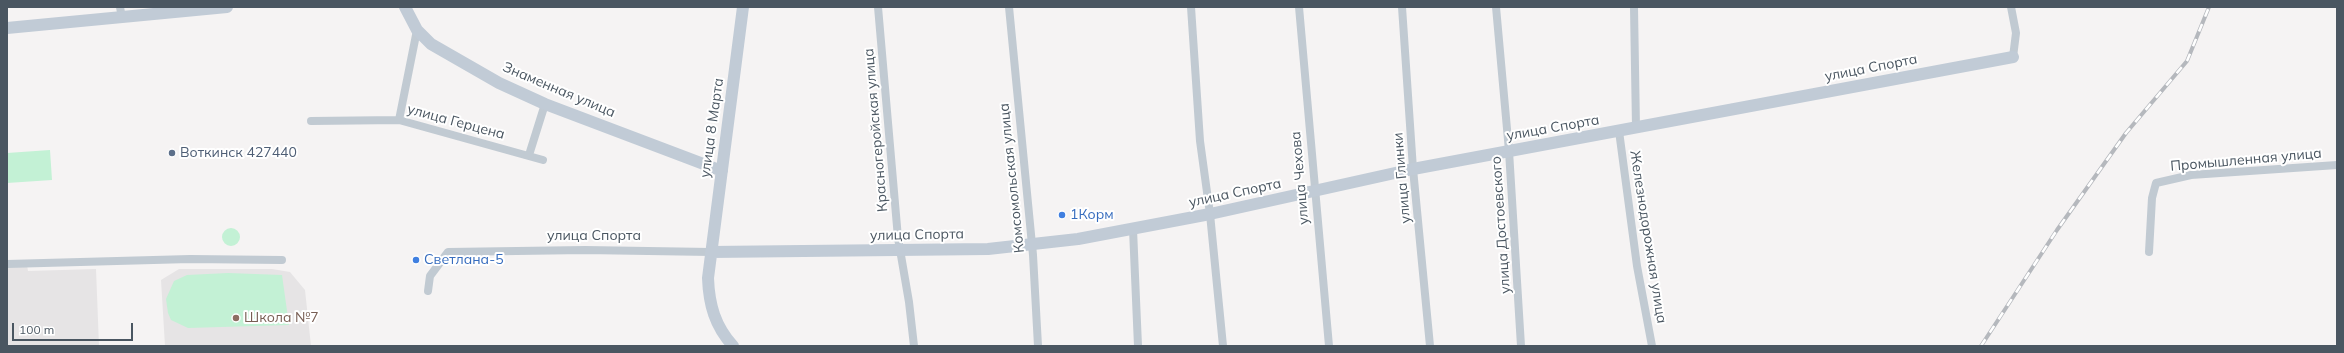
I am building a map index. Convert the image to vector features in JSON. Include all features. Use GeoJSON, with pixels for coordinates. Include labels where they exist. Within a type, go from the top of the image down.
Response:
{"type":"FeatureCollection","features":[{"type":"Feature","properties":{"kind":"street"},"geometry":{"type":"LineString","coordinates":[[7,28],[121,12],[227,7]]}},
{"type":"Feature","properties":{"kind":"street","name":"Знаменная улица"},"geometry":{"type":"LineString","coordinates":[[405,7],[417,30],[431,44],[499,83],[545,104],[722,171]]}},
{"type":"Feature","properties":{"kind":"street","name":"улица 8 Марта"},"geometry":{"type":"LineString","coordinates":[[733,346],[724,336],[711,308],[708,278],[743,7]]}},
{"type":"Feature","properties":{"kind":"street","name":"Красногеройская улица"},"geometry":{"type":"LineString","coordinates":[[878,7],[900,251],[914,346]]}},
{"type":"Feature","properties":{"kind":"street","name":"Комсомольская улица"},"geometry":{"type":"LineString","coordinates":[[1009,7],[1032,245],[1038,346]]}},
{"type":"Feature","properties":{"kind":"street"},"geometry":{"type":"LineString","coordinates":[[1191,7],[1200,141],[1210,214],[1223,346]]}},
{"type":"Feature","properties":{"kind":"street","name":"улица Чехова"},"geometry":{"type":"LineString","coordinates":[[1299,7],[1314,192],[1329,346]]}},
{"type":"Feature","properties":{"kind":"street","name":"улица Глинки"},"geometry":{"type":"LineString","coordinates":[[1402,7],[1413,169],[1430,346]]}},
{"type":"Feature","properties":{"kind":"street","name":"улица Достоевского"},"geometry":{"type":"LineString","coordinates":[[1496,7],[1509,151],[1522,346]]}},
{"type":"Feature","properties":{"kind":"street"},"geometry":{"type":"LineString","coordinates":[[1634,7],[1636,128]]}},
{"type":"Feature","properties":{"kind":"street","name":"улица Спорта"},"geometry":{"type":"LineString","coordinates":[[428,291],[430,276],[448,252],[585,250],[711,252],[900,251],[1032,245],[1133,229],[1314,192],[1413,169],[2012,56],[2016,33],[2011,7]]}},
{"type":"Feature","properties":{"kind":"street"},"geometry":{"type":"LineString","coordinates":[[400,120],[417,30]]}},
{"type":"Feature","properties":{"kind":"street"},"geometry":{"type":"LineString","coordinates":[[529,156],[545,104]]}},
{"type":"Feature","properties":{"kind":"street","name":"улица Герцена"},"geometry":{"type":"LineString","coordinates":[[312,121],[400,120],[458,138],[543,160]]}},
{"type":"Feature","properties":{"kind":"street","name":"Железнодорожная улица"},"geometry":{"type":"LineString","coordinates":[[1619,131],[1637,266],[1652,346]]}},
{"type":"Feature","properties":{"kind":"street","name":"Промышленная улица"},"geometry":{"type":"LineString","coordinates":[[2149,252],[2152,198],[2156,183],[2191,175],[2337,165]]}},
{"type":"Feature","properties":{"kind":"street"},"geometry":{"type":"LineString","coordinates":[[1133,229],[1138,346]]}},
{"type":"Feature","properties":{"kind":"street"},"geometry":{"type":"LineString","coordinates":[[7,264],[190,259],[282,260]]}},
{"type":"Feature","properties":{"kind":"shaded area"},"geometry":{"type":"Polygon","coordinates":[[[27,265],[28,271],[96,269],[99,346],[7,346],[7,266],[27,265]]]}},
{"type":"Feature","properties":{"kind":"shaded area","name":"Школа №7"},"geometry":{"type":"Polygon","coordinates":[[[179,269],[272,269],[290,272],[305,290],[311,346],[165,346],[161,280],[179,269]]]}},
{"type":"Feature","properties":{"kind":"green space"},"geometry":{"type":"Polygon","coordinates":[[[50,150],[52,180],[7,183],[7,153],[50,150]]]}},
{"type":"Feature","properties":{"kind":"green space"},"geometry":{"type":"Polygon","coordinates":[[[231,228],[237,231],[240,237],[237,243],[231,246],[225,243],[222,237],[225,231],[231,228]]]}},
{"type":"Feature","properties":{"kind":"green space"},"geometry":{"type":"Polygon","coordinates":[[[228,273],[282,275],[289,325],[188,328],[171,320],[168,313],[166,299],[174,281],[187,275],[228,273]]]}},
{"type":"Feature","properties":{"kind":"railway"},"geometry":{"type":"LineString","coordinates":[[1981,346],[2057,230],[2126,133],[2187,61],[2209,7]]}},
{"type":"Feature","properties":{"kind":"place","name":"Воткинск 427440"},"geometry":{"type":"Point","coordinates":[172,153]}},
{"type":"Feature","properties":{"kind":"place","name":"1Корм"},"geometry":{"type":"Point","coordinates":[1062,215]}},
{"type":"Feature","properties":{"kind":"place","name":"Светлана-5"},"geometry":{"type":"Point","coordinates":[416,260]}},
{"type":"Feature","properties":{"kind":"place","name":"Школа №7"},"geometry":{"type":"Point","coordinates":[236,318]}}]}
